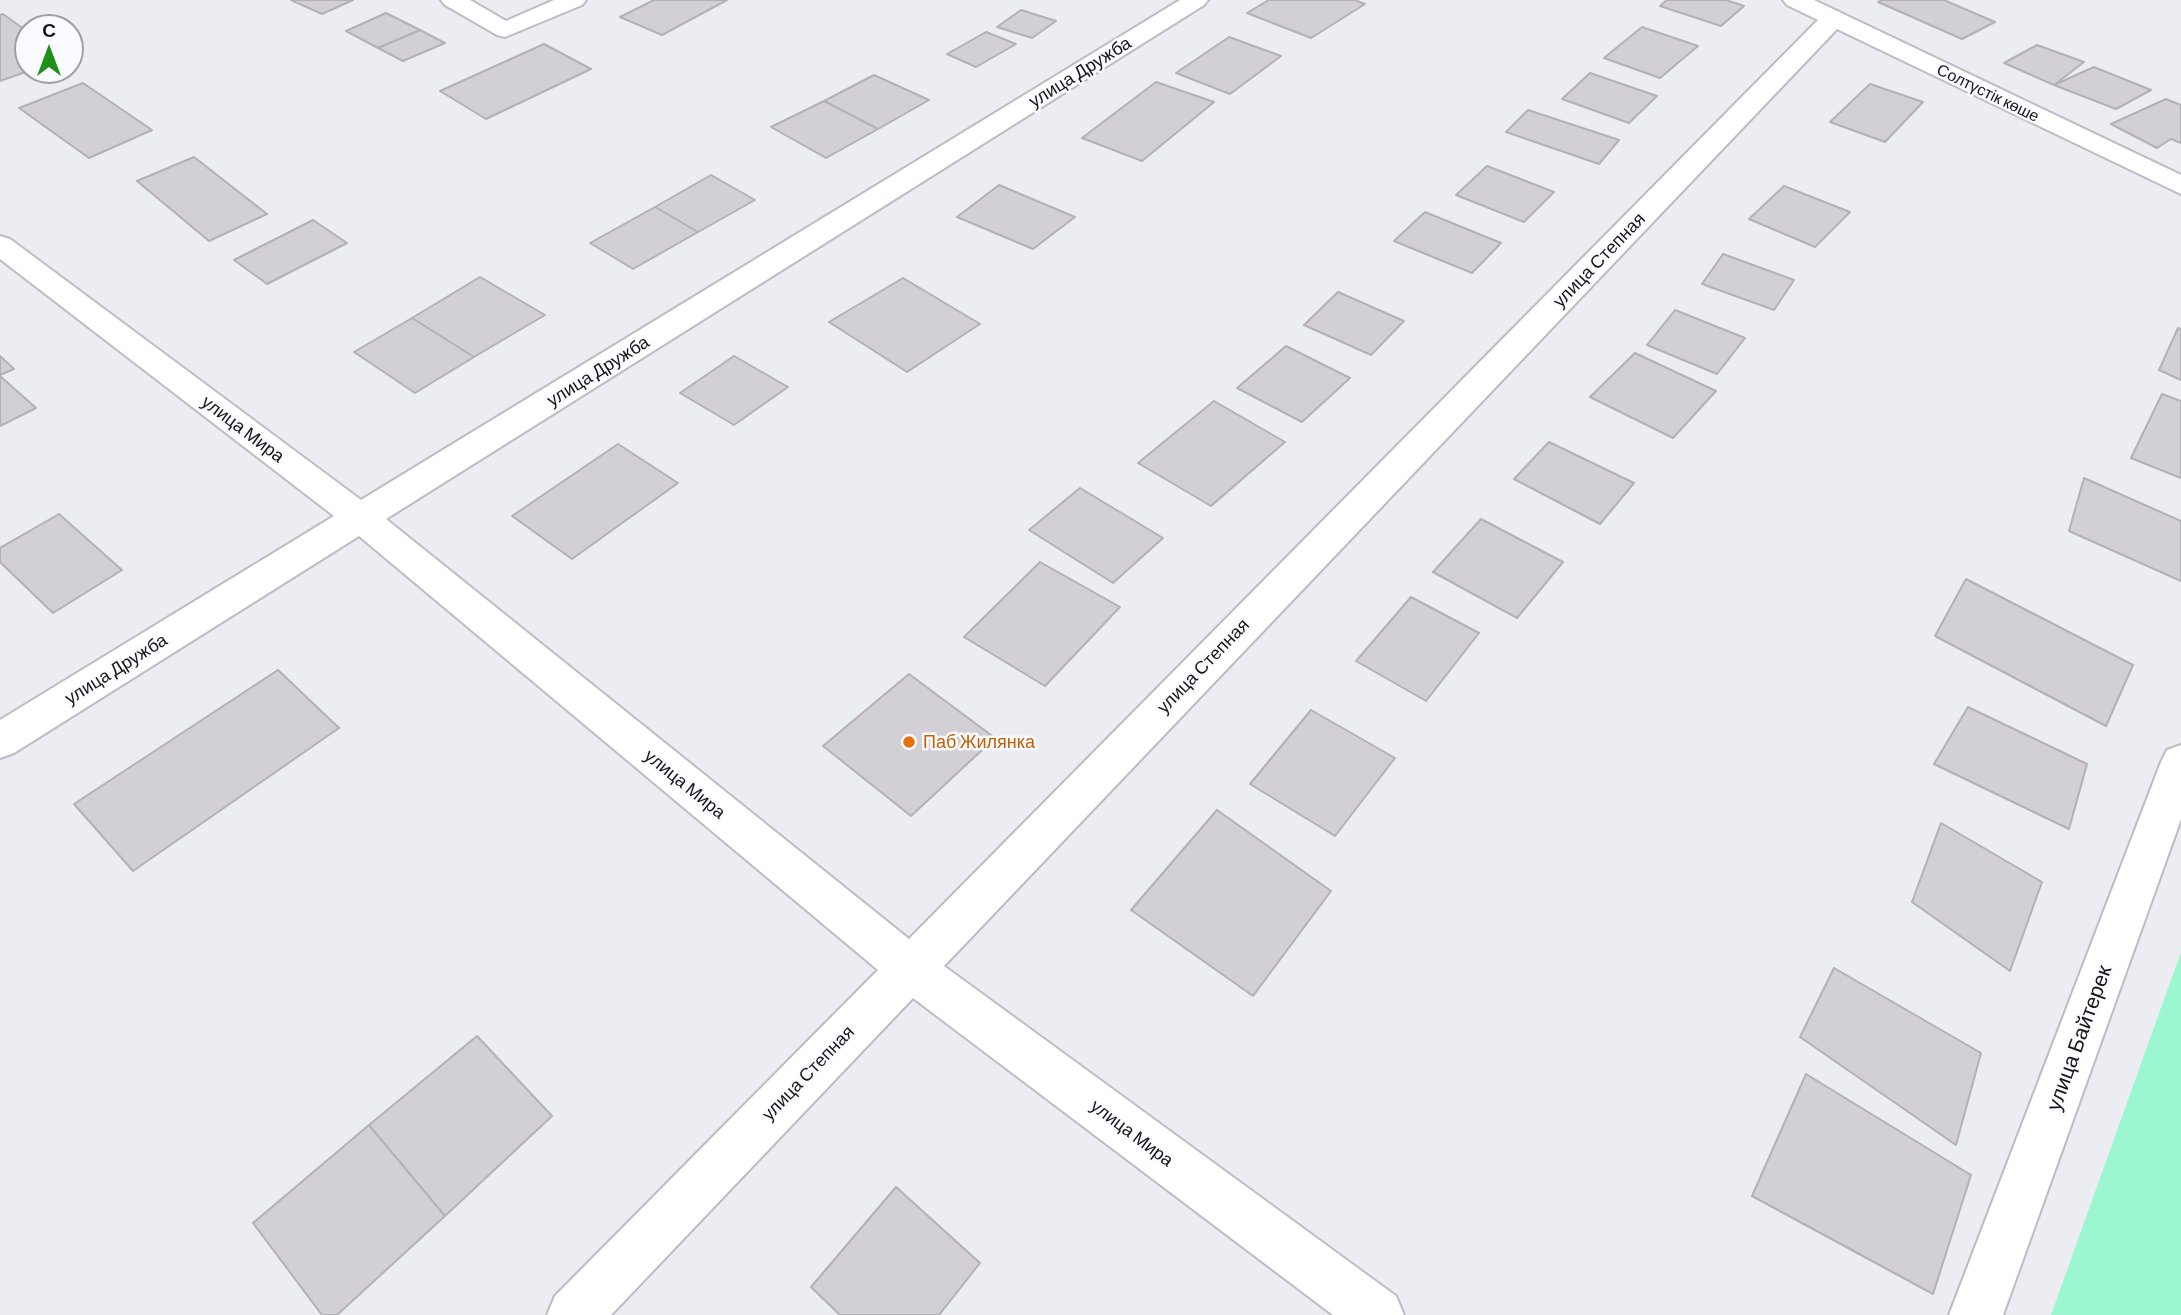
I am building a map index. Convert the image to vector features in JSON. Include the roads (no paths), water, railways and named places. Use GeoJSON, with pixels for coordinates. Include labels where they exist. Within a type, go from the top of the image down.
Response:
{"type":"FeatureCollection","features":[{"type":"Feature","properties":{"kind":"street"},"geometry":{"type":"LineString","coordinates":[[453,0],[506,30],[574,0]]}},
{"type":"Feature","properties":{"kind":"street","name":"улица Дружба"},"geometry":{"type":"LineString","coordinates":[[0,741],[1196,0]]}},
{"type":"Feature","properties":{"kind":"street","name":"Солтүстік көше"},"geometry":{"type":"LineString","coordinates":[[1797,1],[2181,186]]}},
{"type":"Feature","properties":{"kind":"street","name":"улица Степная"},"geometry":{"type":"LineString","coordinates":[[574,1315],[1833,18]]}},
{"type":"Feature","properties":{"kind":"street","name":"улица Мира"},"geometry":{"type":"LineString","coordinates":[[0,245],[361,518],[909,968],[1377,1315]]}},
{"type":"Feature","properties":{"kind":"street","name":"улица Байтерек"},"geometry":{"type":"LineString","coordinates":[[1976,1315],[2181,762]]}},
{"type":"Feature","properties":{"kind":"place","name":"Паб Жилянка"},"geometry":{"type":"Point","coordinates":[909,742]}}]}
